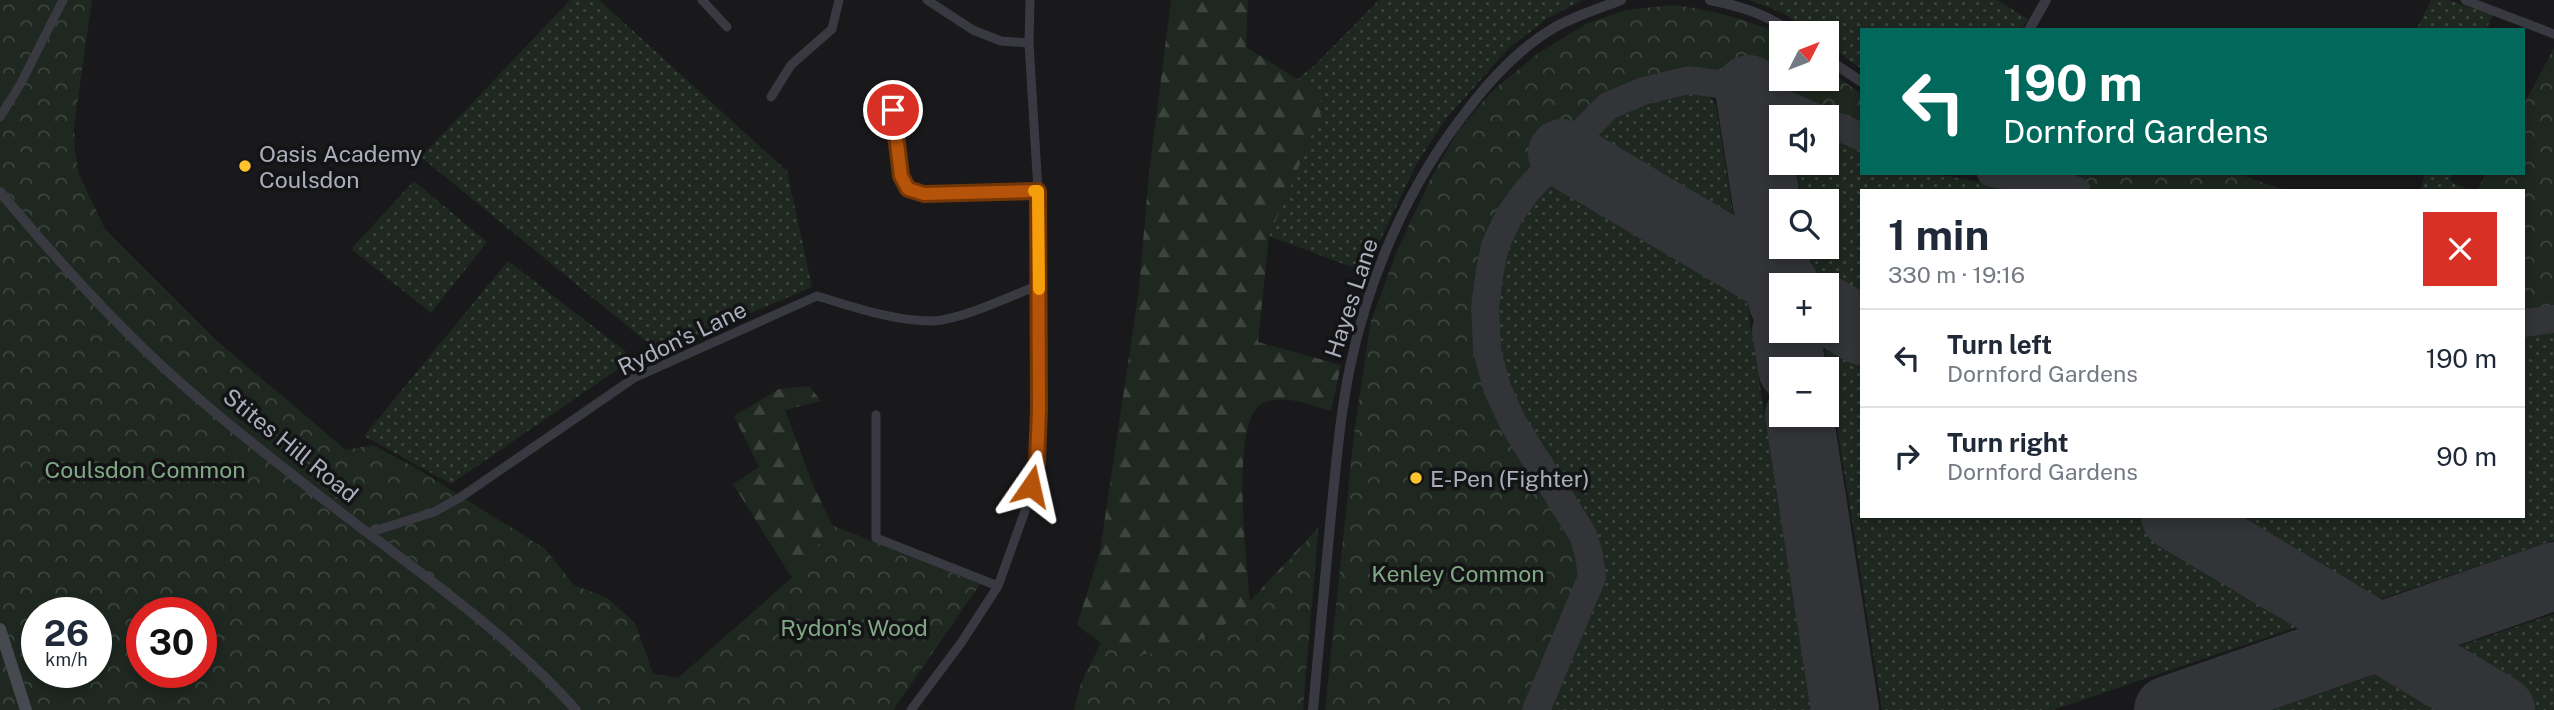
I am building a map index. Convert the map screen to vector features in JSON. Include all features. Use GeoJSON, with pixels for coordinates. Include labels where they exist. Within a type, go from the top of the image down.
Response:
{"type":"FeatureCollection","features":[{"type":"Feature","properties":{"kind":"main road"},"geometry":{"type":"LineString","coordinates":[[0,629],[26,710]]}},
{"type":"Feature","properties":{"kind":"street"},"geometry":{"type":"LineString","coordinates":[[0,117],[21,83],[63,0]]}},
{"type":"Feature","properties":{"kind":"street"},"geometry":{"type":"LineString","coordinates":[[702,0],[727,27]]}},
{"type":"Feature","properties":{"kind":"street"},"geometry":{"type":"LineString","coordinates":[[771,97],[791,65],[832,29],[839,0]]}},
{"type":"Feature","properties":{"kind":"street"},"geometry":{"type":"LineString","coordinates":[[926,0],[973,30],[1001,41],[1029,43]]}},
{"type":"Feature","properties":{"kind":"street"},"geometry":{"type":"LineString","coordinates":[[911,710],[961,643],[998,586],[1025,511],[1037,462],[1038,191],[1029,43],[1030,0]]}},
{"type":"Feature","properties":{"kind":"street","name":"Hayes Lane"},"geometry":{"type":"LineString","coordinates":[[1313,710],[1333,491],[1350,367],[1373,283],[1392,236],[1425,170],[1453,128],[1488,84],[1517,55],[1552,29],[1621,0]]}},
{"type":"Feature","properties":{"kind":"street"},"geometry":{"type":"LineString","coordinates":[[1710,0],[1738,6],[1776,21]]}},
{"type":"Feature","properties":{"kind":"street"},"geometry":{"type":"LineString","coordinates":[[2030,28],[2046,0]]}},
{"type":"Feature","properties":{"kind":"street"},"geometry":{"type":"LineString","coordinates":[[2465,0],[2554,34]]}},
{"type":"Feature","properties":{"kind":"street"},"geometry":{"type":"LineString","coordinates":[[1839,67],[1860,81]]}},
{"type":"Feature","properties":{"kind":"street"},"geometry":{"type":"LineString","coordinates":[[893,110],[901,176],[908,189],[924,194],[1038,191]]}},
{"type":"Feature","properties":{"kind":"street","name":"Stites Hill Road"},"geometry":{"type":"LineString","coordinates":[[0,192],[97,302],[149,354],[246,438],[368,534],[403,558],[501,638],[576,710]]}},
{"type":"Feature","properties":{"kind":"street","name":"Rydon's Lane"},"geometry":{"type":"LineString","coordinates":[[368,534],[434,512],[461,497],[634,378],[817,296],[890,317],[934,321],[969,312],[1039,285]]}},
{"type":"Feature","properties":{"kind":"street"},"geometry":{"type":"LineString","coordinates":[[876,415],[876,538],[998,586]]}},
{"type":"Feature","properties":{"kind":"green space","name":"Coulsdon Common"},"geometry":{"type":"Polygon","coordinates":[[[0,0],[92,0],[74,127],[75,151],[79,174],[105,229],[216,340],[346,450],[373,445],[416,468],[545,549],[574,585],[607,598],[635,623],[653,674],[678,678],[792,578],[833,526],[980,584],[893,710],[0,710],[0,0]]]}},
{"type":"Feature","properties":{"kind":"green space"},"geometry":{"type":"Polygon","coordinates":[[[570,0],[599,0],[787,171],[812,287],[659,352],[421,157],[570,0]]]}},
{"type":"Feature","properties":{"kind":"green space"},"geometry":{"type":"Polygon","coordinates":[[[1171,0],[1248,0],[1246,47],[1312,88],[1323,106],[1269,236],[1258,342],[1341,365],[1331,411],[1289,400],[1263,403],[1253,414],[1246,435],[1243,463],[1244,527],[1250,601],[1318,528],[1312,607],[1074,710],[1081,684],[1101,643],[1077,625],[1100,551],[1139,289],[1149,173],[1171,0]]]}},
{"type":"Feature","properties":{"kind":"green space"},"geometry":{"type":"Polygon","coordinates":[[[1379,0],[1583,0],[1548,18],[1509,48],[1445,120],[1416,165],[1365,272],[1269,236],[1323,106],[1312,88],[1297,79],[1313,67],[1379,0]]]}},
{"type":"Feature","properties":{"kind":"green space"},"geometry":{"type":"Polygon","coordinates":[[[1749,0],[1997,0],[2028,19],[2022,28],[1860,28],[1860,68],[1839,53],[1839,21],[1794,21],[1783,13],[1749,0]]]}},
{"type":"Feature","properties":{"kind":"green space"},"geometry":{"type":"Polygon","coordinates":[[[2431,0],[2449,0],[2493,15],[2487,28],[2417,28],[2431,0]]]}},
{"type":"Feature","properties":{"kind":"green space","name":"Kenley Common"},"geometry":{"type":"Polygon","coordinates":[[[1672,5],[1750,22],[1769,29],[1769,86],[1735,77],[1690,74],[1635,87],[1605,101],[1539,167],[1516,195],[1490,244],[1483,270],[1479,323],[1486,375],[1518,447],[1576,537],[1584,579],[1530,710],[1325,710],[1355,425],[1371,321],[1398,248],[1430,180],[1458,131],[1490,93],[1537,54],[1586,24],[1625,10],[1672,5]]]}},
{"type":"Feature","properties":{"kind":"green space"},"geometry":{"type":"Polygon","coordinates":[[[2554,48],[2554,311],[2525,315],[2525,189],[2478,189],[2485,175],[2525,175],[2525,102],[2554,48]]]}},
{"type":"Feature","properties":{"kind":"green space","name":"Kenley Common"},"geometry":{"type":"Polygon","coordinates":[[[1839,78],[1860,93],[1860,123],[1839,114],[1839,105],[1818,105],[1784,91],[1839,91],[1839,78]]]}},
{"type":"Feature","properties":{"kind":"green space"},"geometry":{"type":"Polygon","coordinates":[[[1697,89],[1709,96],[1716,105],[1811,710],[1548,710],[1602,582],[1598,551],[1591,529],[1523,422],[1509,395],[1496,354],[1494,317],[1497,272],[1510,234],[1525,210],[1545,184],[1612,115],[1660,95],[1697,89]]]}},
{"type":"Feature","properties":{"kind":"green space"},"geometry":{"type":"Polygon","coordinates":[[[1839,133],[1860,143],[1860,175],[1941,175],[2019,189],[1860,189],[1860,518],[2525,518],[2525,332],[2554,330],[2554,540],[2053,710],[1882,710],[1837,427],[1839,357],[1826,357],[1824,343],[1839,343],[1839,273],[1813,273],[1811,259],[1839,259],[1839,189],[1800,189],[1798,175],[1839,175],[1839,133]]]}},
{"type":"Feature","properties":{"kind":"green space"},"geometry":{"type":"Polygon","coordinates":[[[2041,175],[2241,175],[2282,189],[2093,189],[2065,179],[2041,175]]]}},
{"type":"Feature","properties":{"kind":"green space"},"geometry":{"type":"Polygon","coordinates":[[[2424,175],[2452,175],[2450,181],[2467,189],[2421,189],[2424,175]]]}},
{"type":"Feature","properties":{"kind":"green space"},"geometry":{"type":"Polygon","coordinates":[[[414,181],[487,242],[431,313],[351,249],[414,181]]]}},
{"type":"Feature","properties":{"kind":"green space"},"geometry":{"type":"Polygon","coordinates":[[[508,261],[634,358],[451,484],[364,436],[508,261]]]}},
{"type":"Feature","properties":{"kind":"green space","name":"Rydon's Wood"},"geometry":{"type":"Polygon","coordinates":[[[809,386],[821,401],[785,410],[813,485],[833,526],[980,584],[893,710],[614,710],[507,524],[545,549],[574,585],[607,598],[635,623],[653,674],[678,678],[792,578],[733,484],[759,467],[734,416],[779,389],[809,386]]]}},
{"type":"Feature","properties":{"kind":"green space"},"geometry":{"type":"Polygon","coordinates":[[[1318,528],[1303,710],[1074,710],[1081,684],[1102,642],[1143,654],[1170,651],[1196,642],[1220,628],[1263,591],[1318,528]]]}},
{"type":"Feature","properties":{"kind":"green space"},"geometry":{"type":"Polygon","coordinates":[[[2554,614],[2554,710],[2271,710],[2554,614]]]}},
{"type":"Feature","properties":{"kind":"taxiway"},"geometry":{"type":"LineString","coordinates":[[1536,710],[1592,577],[1583,535],[1513,423],[1497,388],[1487,350],[1485,307],[1495,246],[1509,216],[1526,192],[1608,106],[1643,91],[1689,80],[1749,89],[1787,105]]}},
{"type":"Feature","properties":{"kind":"taxiway"},"geometry":{"type":"LineString","coordinates":[[1839,127],[1860,136]]}},
{"type":"Feature","properties":{"kind":"taxiway"},"geometry":{"type":"LineString","coordinates":[[2003,175],[2072,189]]}},
{"type":"Feature","properties":{"kind":"taxiway"},"geometry":{"type":"LineString","coordinates":[[2525,323],[2554,319]]}},
{"type":"Feature","properties":{"kind":"runway"},"geometry":{"type":"LineString","coordinates":[[1749,89],[1778,273]]}},
{"type":"Feature","properties":{"kind":"runway"},"geometry":{"type":"LineString","coordinates":[[1562,153],[1769,276]]}},
{"type":"Feature","properties":{"kind":"runway"},"geometry":{"type":"LineString","coordinates":[[1839,317],[1860,330]]}},
{"type":"Feature","properties":{"kind":"runway"},"geometry":{"type":"LineString","coordinates":[[1788,343],[1790,357]]}},
{"type":"Feature","properties":{"kind":"runway"},"geometry":{"type":"LineString","coordinates":[[1801,427],[1845,710]]}},
{"type":"Feature","properties":{"kind":"runway"},"geometry":{"type":"LineString","coordinates":[[2178,518],[2501,710]]}},
{"type":"Feature","properties":{"kind":"runway"},"geometry":{"type":"LineString","coordinates":[[2168,710],[2554,576]]}},
{"type":"Feature","properties":{"kind":"slow traffic"},"geometry":{"type":"LineString","coordinates":[[1034,191],[1038,191],[1039,289]]}},
{"type":"Feature","properties":{"kind":"place","name":"Oasis Academy Coulsdon"},"geometry":{"type":"Point","coordinates":[245,166]}},
{"type":"Feature","properties":{"kind":"place","name":"E-Pen (Fighter)"},"geometry":{"type":"Point","coordinates":[1416,478]}},
{"type":"Feature","properties":{"kind":"route"},"geometry":{"type":"LineString","coordinates":[[893,110],[901,176],[908,189],[924,194],[1038,191],[1039,409],[1037,462],[1031,486]]}}]}
